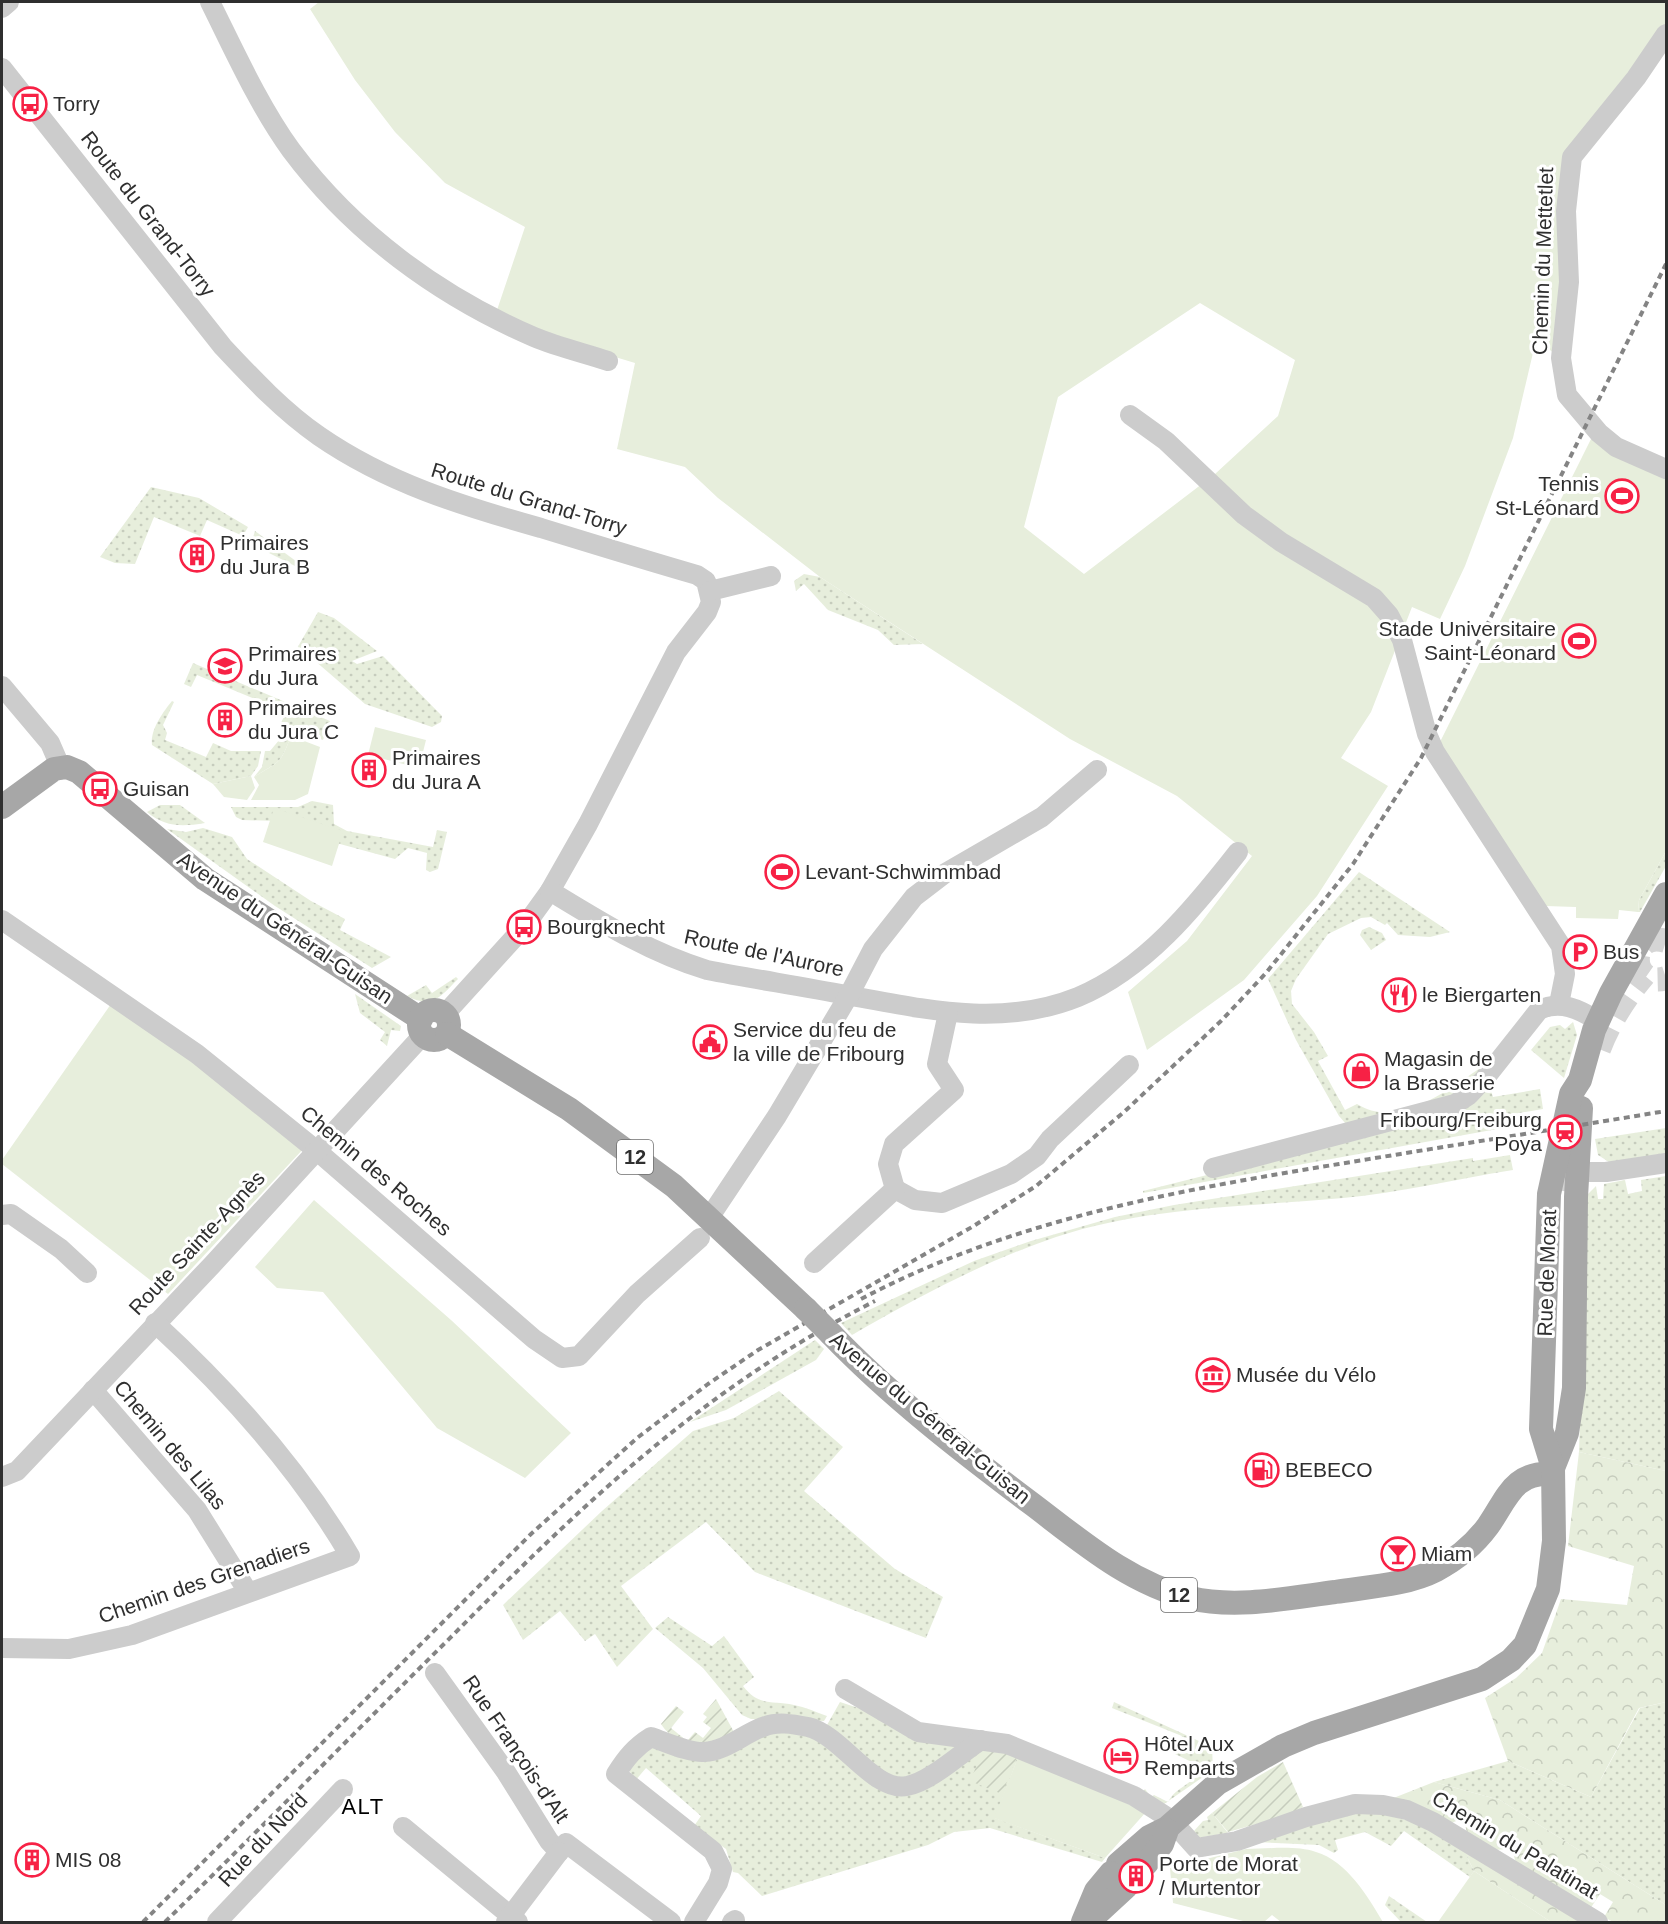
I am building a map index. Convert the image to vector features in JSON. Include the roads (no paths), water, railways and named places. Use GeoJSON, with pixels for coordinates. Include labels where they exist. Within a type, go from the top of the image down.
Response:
{"type":"FeatureCollection","features":[{"type":"Feature","properties":{"kind":"main road"},"geometry":{"type":"LineString","coordinates":[[2,807],[46,773],[60,766]]}},
{"type":"Feature","properties":{"kind":"main road","name":"Avenue du Général-Guisan"},"geometry":{"type":"LineString","coordinates":[[60,766],[73,769],[86,777],[205,879],[434,1026],[569,1109],[674,1186],[705,1228],[806,1309],[971,1458],[1126,1573],[1156,1589],[1192,1599],[1216,1602],[1251,1601],[1399,1581],[1434,1571],[1471,1547],[1488,1526],[1502,1501],[1521,1480],[1538,1473],[1553,1471]]}},
{"type":"Feature","properties":{"kind":"main road","name":"Rue de Morat"},"geometry":{"type":"LineString","coordinates":[[1553,1471],[1541,1429],[1550,1194],[1571,1094],[1580,1080],[1598,1021],[1666,894]]}},
{"type":"Feature","properties":{"kind":"main road","name":"Rue de Morat"},"geometry":{"type":"LineString","coordinates":[[1170,1825],[1218,1783],[1284,1746],[1314,1733],[1463,1686],[1498,1671],[1525,1645],[1548,1589],[1554,1541],[1553,1471],[1571,1181],[1582,1095],[1580,1080]]}},
{"type":"Feature","properties":{"kind":"main road"},"geometry":{"type":"LineString","coordinates":[[1146,1864],[1162,1844],[1170,1825]]}},
{"type":"Feature","properties":{"kind":"main road"},"geometry":{"type":"LineString","coordinates":[[1088,1923],[1118,1875],[1149,1838],[1170,1825]]}},
{"type":"Feature","properties":{"kind":"main road"},"geometry":{"type":"LineString","coordinates":[[1083,1923],[1096,1891],[1118,1875]]}},
{"type":"Feature","properties":{"kind":"street"},"geometry":{"type":"LineString","coordinates":[[2,8],[9,2]]}},
{"type":"Feature","properties":{"kind":"street"},"geometry":{"type":"LineString","coordinates":[[210,2],[246,72],[290,148],[326,192],[364,232],[426,278],[483,310],[535,337],[608,361]]}},
{"type":"Feature","properties":{"kind":"street","name":"Chemin du Mettetlet"},"geometry":{"type":"LineString","coordinates":[[1666,34],[1636,78],[1572,157],[1566,211],[1569,282],[1561,358],[1567,395],[1599,433],[1616,447],[1666,469]]}},
{"type":"Feature","properties":{"kind":"street","name":"Route du Grand-Torry"},"geometry":{"type":"LineString","coordinates":[[2,68],[223,347],[259,385],[301,423],[371,468],[420,491],[698,575],[706,581],[710,591]]}},
{"type":"Feature","properties":{"kind":"street"},"geometry":{"type":"LineString","coordinates":[[1130,415],[1166,441],[1244,515],[1281,542],[1374,597],[1389,615],[1402,640],[1427,734],[1435,753],[1561,946],[1565,974],[1559,1004]]}},
{"type":"Feature","properties":{"kind":"street"},"geometry":{"type":"LineString","coordinates":[[434,1026],[519,933],[550,891],[588,824],[676,652],[707,612],[711,602],[710,591],[771,576]]}},
{"type":"Feature","properties":{"kind":"street"},"geometry":{"type":"LineString","coordinates":[[2,686],[50,743],[60,766]]}},
{"type":"Feature","properties":{"kind":"street","name":"Chemin des Roches"},"geometry":{"type":"LineString","coordinates":[[2,920],[196,1054],[316,1150],[534,1339],[562,1358],[579,1356],[637,1294],[705,1228],[777,1116],[849,995],[873,949],[914,897],[944,874],[1042,817],[1097,770]]}},
{"type":"Feature","properties":{"kind":"street","name":"Route de l'Aurore"},"geometry":{"type":"LineString","coordinates":[[550,891],[630,939],[678,961],[707,970],[914,1009],[948,1013],[1018,1013],[1078,997],[1113,978],[1142,957],[1182,919],[1238,852]]}},
{"type":"Feature","properties":{"kind":"street"},"geometry":{"type":"LineString","coordinates":[[1213,1168],[1455,1104],[1469,1095],[1486,1077],[1539,1010],[1559,1004],[1598,1021]]}},
{"type":"Feature","properties":{"kind":"street"},"geometry":{"type":"LineString","coordinates":[[948,1013],[937,1064],[954,1090],[894,1144],[888,1164],[896,1189],[915,1200],[942,1203],[1011,1174],[1037,1156],[1050,1138],[1129,1065]]}},
{"type":"Feature","properties":{"kind":"street","name":"Route Sainte-Agnès"},"geometry":{"type":"LineString","coordinates":[[2,1477],[17,1471],[434,1026]]}},
{"type":"Feature","properties":{"kind":"street"},"geometry":{"type":"LineString","coordinates":[[1571,1181],[1606,1172],[1666,1163]]}},
{"type":"Feature","properties":{"kind":"street"},"geometry":{"type":"LineString","coordinates":[[814,1263],[896,1189]]}},
{"type":"Feature","properties":{"kind":"street"},"geometry":{"type":"LineString","coordinates":[[2,1215],[11,1214],[61,1249],[87,1273]]}},
{"type":"Feature","properties":{"kind":"street","name":"Chemin des Grenadiers"},"geometry":{"type":"LineString","coordinates":[[2,1648],[69,1649],[132,1635],[350,1556],[323,1510],[247,1416],[155,1323]]}},
{"type":"Feature","properties":{"kind":"street","name":"Chemin des Lilas"},"geometry":{"type":"LineString","coordinates":[[93,1390],[197,1510],[248,1592]]}},
{"type":"Feature","properties":{"kind":"street","name":"Rue François-d'Alt"},"geometry":{"type":"LineString","coordinates":[[435,1672],[506,1772],[549,1841],[560,1851],[566,1843],[671,1923]]}},
{"type":"Feature","properties":{"kind":"street"},"geometry":{"type":"LineString","coordinates":[[845,1689],[918,1732],[1006,1743],[1134,1796],[1152,1805],[1170,1825]]}},
{"type":"Feature","properties":{"kind":"street"},"geometry":{"type":"LineString","coordinates":[[694,1923],[718,1883],[722,1869],[713,1851],[616,1774],[627,1757],[651,1737],[703,1752],[733,1743],[764,1726],[781,1723],[810,1728],[829,1736],[870,1772],[890,1784],[906,1787],[924,1780],[981,1740]]}},
{"type":"Feature","properties":{"kind":"street","name":"Rue du Nord"},"geometry":{"type":"LineString","coordinates":[[217,1923],[344,1789]]}},
{"type":"Feature","properties":{"kind":"street","name":"Chemin du Palatinat"},"geometry":{"type":"LineString","coordinates":[[1170,1825],[1196,1848],[1237,1841],[1306,1817],[1355,1804],[1383,1805],[1407,1810],[1433,1822],[1598,1923]]}},
{"type":"Feature","properties":{"kind":"street"},"geometry":{"type":"LineString","coordinates":[[403,1827],[512,1920],[560,1851]]}},
{"type":"Feature","properties":{"kind":"tunnel"},"geometry":{"type":"LineString","coordinates":[[1666,941],[1653,940],[1644,943],[1639,951],[1638,960],[1645,976],[1654,979],[1666,978]]}},
{"type":"Feature","properties":{"kind":"tunnel"},"geometry":{"type":"LineString","coordinates":[[1599,1049],[1618,1010],[1644,975]]}},
{"type":"Feature","properties":{"kind":"tunnel"},"geometry":{"type":"LineString","coordinates":[[1563,1191],[1570,1151]]}},
{"type":"Feature","properties":{"kind":"tunnel"},"geometry":{"type":"LineString","coordinates":[[1125,1888],[1146,1864]]}},
{"type":"Feature","properties":{"kind":"railway"},"geometry":{"type":"LineString","coordinates":[[143,1922],[531,1534],[637,1438],[708,1384],[758,1350],[972,1227],[1036,1186],[1124,1112],[1221,1021],[1266,973],[1353,864],[1421,758],[1666,264]]}},
{"type":"Feature","properties":{"kind":"railway"},"geometry":{"type":"LineString","coordinates":[[861,1299],[976,1248],[1094,1212],[1277,1174],[1666,1111]]}},
{"type":"Feature","properties":{"kind":"railway"},"geometry":{"type":"LineString","coordinates":[[165,1922],[495,1593],[645,1454],[753,1372],[812,1335],[875,1301]]}},
{"type":"Feature","properties":{"kind":"place","name":"Torry"},"geometry":{"type":"Point","coordinates":[30,104]}},
{"type":"Feature","properties":{"kind":"place","name":"Tennis St-Léonard"},"geometry":{"type":"Point","coordinates":[1622,496]}},
{"type":"Feature","properties":{"kind":"place","name":"Primaires du Jura B"},"geometry":{"type":"Point","coordinates":[197,555]}},
{"type":"Feature","properties":{"kind":"place","name":"Stade Universitaire Saint-Léonard"},"geometry":{"type":"Point","coordinates":[1579,641]}},
{"type":"Feature","properties":{"kind":"place","name":"Primaires du Jura"},"geometry":{"type":"Point","coordinates":[225,666]}},
{"type":"Feature","properties":{"kind":"place","name":"Primaires du Jura C"},"geometry":{"type":"Point","coordinates":[225,720]}},
{"type":"Feature","properties":{"kind":"place","name":"Primaires du Jura A"},"geometry":{"type":"Point","coordinates":[369,770]}},
{"type":"Feature","properties":{"kind":"place","name":"Guisan"},"geometry":{"type":"Point","coordinates":[100,789]}},
{"type":"Feature","properties":{"kind":"place","name":"Levant-Schwimmbad"},"geometry":{"type":"Point","coordinates":[782,872]}},
{"type":"Feature","properties":{"kind":"place","name":"Bourgknecht"},"geometry":{"type":"Point","coordinates":[524,927]}},
{"type":"Feature","properties":{"kind":"place","name":"Bus"},"geometry":{"type":"Point","coordinates":[1580,952]}},
{"type":"Feature","properties":{"kind":"place","name":"le Biergarten"},"geometry":{"type":"Point","coordinates":[1399,995]}},
{"type":"Feature","properties":{"kind":"place","name":"Service du feu de la ville de Fribourg"},"geometry":{"type":"Point","coordinates":[710,1042]}},
{"type":"Feature","properties":{"kind":"place","name":"Magasin de la Brasserie"},"geometry":{"type":"Point","coordinates":[1361,1071]}},
{"type":"Feature","properties":{"kind":"place","name":"Fribourg/Freiburg Poya"},"geometry":{"type":"Point","coordinates":[1565,1132]}},
{"type":"Feature","properties":{"kind":"place","name":"Musée du Vélo"},"geometry":{"type":"Point","coordinates":[1213,1375]}},
{"type":"Feature","properties":{"kind":"place","name":"BEBECO"},"geometry":{"type":"Point","coordinates":[1262,1470]}},
{"type":"Feature","properties":{"kind":"place","name":"Miam"},"geometry":{"type":"Point","coordinates":[1398,1554]}},
{"type":"Feature","properties":{"kind":"place","name":"Hôtel Aux Remparts"},"geometry":{"type":"Point","coordinates":[1121,1756]}},
{"type":"Feature","properties":{"kind":"place","name":"MIS 08"},"geometry":{"type":"Point","coordinates":[32,1860]}},
{"type":"Feature","properties":{"kind":"place","name":"Porte de Morat / Murtentor"},"geometry":{"type":"Point","coordinates":[1136,1876]}},
{"type":"Feature","properties":{"kind":"district","name":"ALT"},"geometry":{"type":"Point","coordinates":[363,1806]}}]}
